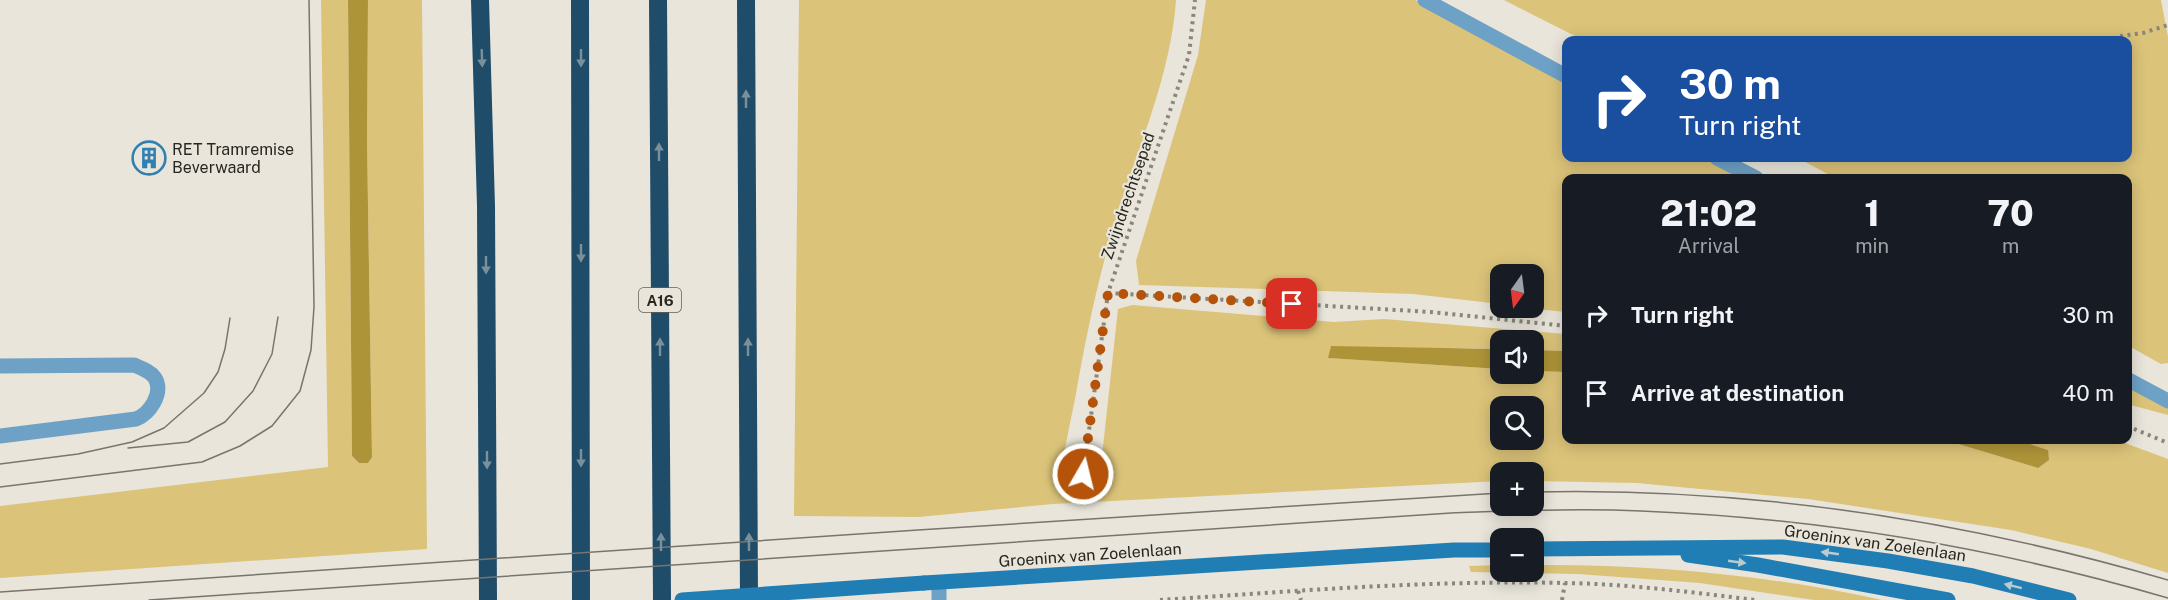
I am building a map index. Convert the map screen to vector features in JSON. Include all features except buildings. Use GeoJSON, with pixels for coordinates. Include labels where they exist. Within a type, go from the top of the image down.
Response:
{"type":"FeatureCollection","features":[{"type":"Feature","properties":{"kind":"highway"},"geometry":{"type":"LineString","coordinates":[[480,0],[486,206],[488,600]]}},
{"type":"Feature","properties":{"kind":"highway"},"geometry":{"type":"LineString","coordinates":[[580,0],[581,600]]}},
{"type":"Feature","properties":{"kind":"highway","name":"A16"},"geometry":{"type":"LineString","coordinates":[[658,0],[662,600]]}},
{"type":"Feature","properties":{"kind":"highway"},"geometry":{"type":"LineString","coordinates":[[746,0],[749,600]]}},
{"type":"Feature","properties":{"kind":"main road","name":"Groeninx van Zoelenlaan"},"geometry":{"type":"LineString","coordinates":[[1637,547],[1758,565],[1948,600]]}},
{"type":"Feature","properties":{"kind":"main road","name":"Groeninx van Zoelenlaan"},"geometry":{"type":"LineString","coordinates":[[1544,549],[1783,547],[1888,561],[1974,576],[2069,600]]}},
{"type":"Feature","properties":{"kind":"main road","name":"Groeninx van Zoelenlaan"},"geometry":{"type":"LineString","coordinates":[[682,600],[1454,550],[1490,550]]}},
{"type":"Feature","properties":{"kind":"street"},"geometry":{"type":"LineString","coordinates":[[1425,0],[1562,74]]}},
{"type":"Feature","properties":{"kind":"street"},"geometry":{"type":"LineString","coordinates":[[1725,162],[1748,174]]}},
{"type":"Feature","properties":{"kind":"street"},"geometry":{"type":"LineString","coordinates":[[0,366],[134,365],[145,369],[155,379],[157,391],[153,406],[145,416],[135,419],[0,435]]}},
{"type":"Feature","properties":{"kind":"street"},"geometry":{"type":"LineString","coordinates":[[2132,382],[2168,401]]}},
{"type":"Feature","properties":{"kind":"street"},"geometry":{"type":"LineString","coordinates":[[931,583],[939,600]]}},
{"type":"Feature","properties":{"kind":"path","name":"Zwijndrechtsepad"},"geometry":{"type":"LineString","coordinates":[[1083,474],[1108,293],[1189,55],[1196,0]]}},
{"type":"Feature","properties":{"kind":"path"},"geometry":{"type":"LineString","coordinates":[[2120,36],[2143,33],[2168,25]]}},
{"type":"Feature","properties":{"kind":"path"},"geometry":{"type":"LineString","coordinates":[[1108,293],[1431,312],[1562,326]]}},
{"type":"Feature","properties":{"kind":"path"},"geometry":{"type":"LineString","coordinates":[[2132,428],[2168,443]]}},
{"type":"Feature","properties":{"kind":"path"},"geometry":{"type":"LineString","coordinates":[[1160,600],[1414,583],[1565,583],[1647,587],[1755,600]]}},
{"type":"Feature","properties":{"kind":"path"},"geometry":{"type":"LineString","coordinates":[[1562,600],[1565,583]]}},
{"type":"Feature","properties":{"kind":"path"},"geometry":{"type":"LineString","coordinates":[[1298,591],[1301,600]]}},
{"type":"Feature","properties":{"kind":"shaded area"},"geometry":{"type":"Polygon","coordinates":[[[321,0],[348,0],[352,456],[359,463],[368,463],[372,456],[367,142],[368,0],[422,0],[427,549],[0,578],[0,506],[328,467],[321,0]]]}},
{"type":"Feature","properties":{"kind":"shaded area"},"geometry":{"type":"Polygon","coordinates":[[[348,0],[368,0],[367,142],[372,457],[368,463],[359,463],[352,456],[348,0]]]}},
{"type":"Feature","properties":{"kind":"shaded area"},"geometry":{"type":"Polygon","coordinates":[[[799,0],[1176,0],[1168,54],[1161,81],[1118,212],[1099,281],[1061,471],[1100,474],[1118,309],[1132,305],[1334,322],[1384,319],[1517,330],[1490,330],[1490,349],[1463,348],[1329,358],[1490,368],[1490,384],[1544,384],[1544,371],[1562,372],[1562,444],[1958,444],[2038,468],[2048,450],[2030,444],[2128,444],[2168,459],[2168,573],[2091,549],[2011,530],[1808,499],[1637,483],[1544,481],[1544,462],[1490,462],[1490,482],[1053,504],[919,517],[794,516],[799,0]]]}},
{"type":"Feature","properties":{"kind":"shaded area"},"geometry":{"type":"Polygon","coordinates":[[[1206,0],[1415,0],[1562,75],[1562,162],[1733,162],[1758,174],[1562,174],[1562,312],[1544,310],[1544,264],[1490,264],[1490,303],[1413,294],[1139,285],[1136,261],[1198,55],[1206,0]]]}},
{"type":"Feature","properties":{"kind":"shaded area"},"geometry":{"type":"Polygon","coordinates":[[[1504,0],[2161,0],[2168,37],[2168,363],[2161,364],[2132,348],[2132,174],[1828,174],[1805,162],[2132,162],[2132,36],[1575,36],[1504,0]]]}},
{"type":"Feature","properties":{"kind":"shaded area"},"geometry":{"type":"Polygon","coordinates":[[[1544,332],[1562,334],[1562,351],[1544,350],[1544,332]]]}},
{"type":"Feature","properties":{"kind":"shaded area"},"geometry":{"type":"Polygon","coordinates":[[[1331,346],[1490,349],[1490,368],[1328,358],[1331,346]]]}},
{"type":"Feature","properties":{"kind":"shaded area"},"geometry":{"type":"Polygon","coordinates":[[[1544,350],[1562,351],[1562,372],[1544,371],[1544,350]]]}},
{"type":"Feature","properties":{"kind":"shaded area"},"geometry":{"type":"Polygon","coordinates":[[[2132,380],[2168,401],[2168,415],[2132,405],[2132,380]]]}},
{"type":"Feature","properties":{"kind":"shaded area"},"geometry":{"type":"Polygon","coordinates":[[[1958,444],[2030,444],[2048,450],[2049,460],[2038,468],[1958,444]]]}},
{"type":"Feature","properties":{"kind":"shaded area"},"geometry":{"type":"Polygon","coordinates":[[[1490,565],[1490,572],[1471,572],[1469,566],[1490,565]]]}},
{"type":"Feature","properties":{"kind":"shaded area"},"geometry":{"type":"Polygon","coordinates":[[[1544,565],[1665,569],[1709,573],[1796,584],[1882,600],[1814,600],[1700,583],[1544,573],[1544,565]]]}},
{"type":"Feature","properties":{"kind":"tram line"},"geometry":{"type":"LineString","coordinates":[[0,487],[202,462],[240,446],[272,426],[300,391],[311,350],[314,307],[309,0]]}},
{"type":"Feature","properties":{"kind":"tram line"},"geometry":{"type":"LineString","coordinates":[[128,448],[188,442],[225,422],[253,391],[272,354],[278,317]]}},
{"type":"Feature","properties":{"kind":"tram line"},"geometry":{"type":"LineString","coordinates":[[0,464],[78,454],[132,442],[164,428],[204,393],[218,372],[225,349],[230,318]]}},
{"type":"Feature","properties":{"kind":"tram line"},"geometry":{"type":"LineString","coordinates":[[1544,492],[1694,495],[1854,512],[1933,524],[2012,540],[2168,580]]}},
{"type":"Feature","properties":{"kind":"tram line"},"geometry":{"type":"LineString","coordinates":[[0,592],[1490,494]]}},
{"type":"Feature","properties":{"kind":"tram line"},"geometry":{"type":"LineString","coordinates":[[149,600],[1451,513],[1570,510],[1708,515],[1841,528],[1973,550],[2038,564],[2168,598]]}},
{"type":"Feature","properties":{"kind":"place","name":"RET Tramremise Beverwaard"},"geometry":{"type":"Point","coordinates":[149,158]}},
{"type":"Feature","properties":{"kind":"route"},"geometry":{"type":"LineString","coordinates":[[1083,474],[1108,293],[1292,304]]}}]}
